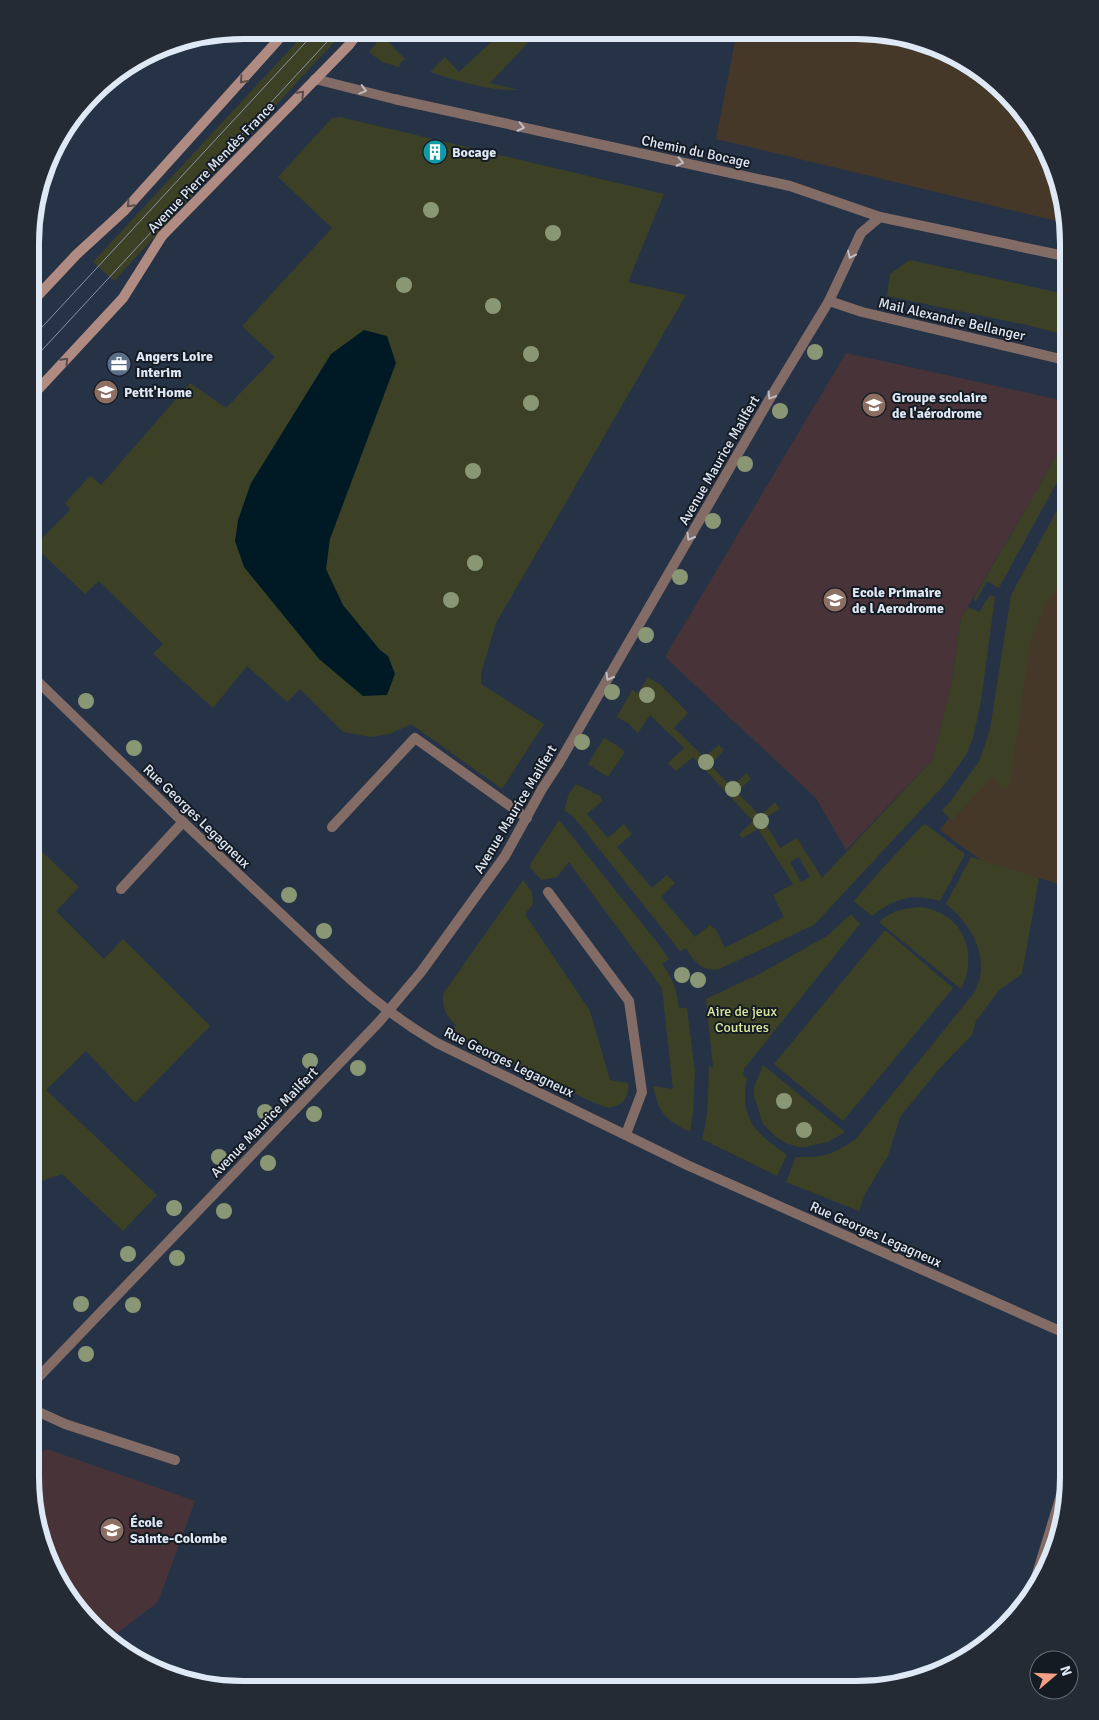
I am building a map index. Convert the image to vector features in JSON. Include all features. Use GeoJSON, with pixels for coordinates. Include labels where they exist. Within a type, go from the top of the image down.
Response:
{"type":"FeatureCollection","features":[{"type":"Feature","properties":{"kind":"main road"},"geometry":{"type":"LineString","coordinates":[[39,294],[76,254],[125,210],[279,39]]}},
{"type":"Feature","properties":{"kind":"main road","name":"Avenue Pierre Mendès France"},"geometry":{"type":"LineString","coordinates":[[39,388],[123,298],[162,236],[353,39]]}},
{"type":"Feature","properties":{"kind":"street","name":"Chemin du Bocage"},"geometry":{"type":"LineString","coordinates":[[315,79],[394,99],[790,186],[880,216],[1060,255]]}},
{"type":"Feature","properties":{"kind":"street","name":"Avenue Maurice Mailfert"},"geometry":{"type":"LineString","coordinates":[[39,1377],[388,1011],[421,972],[505,856],[542,789],[560,763],[759,417],[829,301],[861,233],[880,216]]}},
{"type":"Feature","properties":{"kind":"street","name":"Mail Alexandre Bellanger"},"geometry":{"type":"LineString","coordinates":[[829,301],[862,312],[1060,359]]}},
{"type":"Feature","properties":{"kind":"street","name":"Rue Georges Legagneux"},"geometry":{"type":"LineString","coordinates":[[39,683],[354,983],[405,1024],[437,1042],[687,1165],[1060,1331]]}},
{"type":"Feature","properties":{"kind":"street"},"geometry":{"type":"LineString","coordinates":[[332,827],[415,738],[527,818]]}},
{"type":"Feature","properties":{"kind":"street"},"geometry":{"type":"LineString","coordinates":[[121,889],[183,822]]}},
{"type":"Feature","properties":{"kind":"street"},"geometry":{"type":"LineString","coordinates":[[548,892],[629,1002],[642,1092],[626,1134]]}},
{"type":"Feature","properties":{"kind":"street"},"geometry":{"type":"LineString","coordinates":[[39,1412],[65,1424],[175,1460]]}},
{"type":"Feature","properties":{"kind":"street"},"geometry":{"type":"LineString","coordinates":[[1039,1568],[1059,1499]]}},
{"type":"Feature","properties":{"kind":"shaded area"},"geometry":{"type":"Polygon","coordinates":[[[735,39],[869,39],[909,46],[934,54],[958,66],[991,89],[1010,108],[1033,141],[1045,165],[1053,190],[1059,222],[716,139],[735,39]]]}},
{"type":"Feature","properties":{"kind":"shaded area","name":"Ecole Primaire de l Aerodrome"},"geometry":{"type":"Polygon","coordinates":[[[846,353],[1060,400],[1060,448],[1032,499],[961,618],[951,686],[933,759],[846,850],[816,798],[665,657],[846,353]]]}},
{"type":"Feature","properties":{"kind":"shaded area"},"geometry":{"type":"Polygon","coordinates":[[[1060,541],[1060,884],[982,861],[940,830],[1008,741],[1030,596],[1060,541]]]}},
{"type":"Feature","properties":{"kind":"shaded area","name":"École Sainte-Colombe"},"geometry":{"type":"Polygon","coordinates":[[[47,1449],[195,1501],[158,1602],[114,1635],[89,1612],[66,1579],[54,1555],[40,1504],[39,1454],[47,1449]]]}},
{"type":"Feature","properties":{"kind":"green space"},"geometry":{"type":"Polygon","coordinates":[[[300,39],[336,40],[114,281],[93,262],[300,39]]]}},
{"type":"Feature","properties":{"kind":"green space"},"geometry":{"type":"Polygon","coordinates":[[[380,39],[393,39],[389,43],[405,59],[400,63],[399,67],[382,62],[369,52],[380,39]]]}},
{"type":"Feature","properties":{"kind":"green space"},"geometry":{"type":"Polygon","coordinates":[[[494,39],[531,39],[490,83],[518,90],[485,87],[430,72],[445,57],[459,72],[494,39]]]}},
{"type":"Feature","properties":{"kind":"green space"},"geometry":{"type":"Polygon","coordinates":[[[340,117],[664,194],[628,282],[686,295],[496,623],[481,673],[481,684],[544,724],[502,789],[411,724],[390,734],[371,737],[343,732],[300,689],[287,702],[247,666],[213,708],[153,654],[163,644],[99,581],[85,594],[39,551],[39,541],[70,510],[65,503],[90,476],[101,485],[190,383],[226,408],[275,357],[242,326],[332,228],[278,177],[332,118],[340,117]]]}},
{"type":"Feature","properties":{"kind":"green space"},"geometry":{"type":"Polygon","coordinates":[[[910,260],[1060,293],[1060,334],[887,296],[890,274],[910,260]]]}},
{"type":"Feature","properties":{"kind":"green space"},"geometry":{"type":"Polygon","coordinates":[[[1060,448],[1060,476],[999,588],[987,581],[976,601],[973,599],[1060,448]]]}},
{"type":"Feature","properties":{"kind":"green space"},"geometry":{"type":"Polygon","coordinates":[[[1060,505],[1060,584],[1046,602],[1030,643],[1010,783],[1006,788],[1001,787],[992,777],[952,821],[942,810],[980,760],[990,729],[1011,595],[1060,505]]]}},
{"type":"Feature","properties":{"kind":"green space"},"geometry":{"type":"Polygon","coordinates":[[[990,595],[995,597],[981,701],[973,738],[966,755],[945,784],[814,925],[719,969],[713,970],[703,967],[696,962],[686,948],[680,951],[573,816],[564,810],[569,794],[576,784],[600,796],[602,801],[587,814],[608,838],[624,824],[632,834],[617,847],[652,888],[667,875],[675,883],[661,897],[695,937],[710,925],[716,930],[725,948],[784,917],[773,895],[793,884],[758,829],[742,838],[739,834],[753,821],[693,757],[676,771],[668,763],[684,748],[650,715],[638,733],[629,724],[617,717],[632,690],[638,693],[648,677],[661,685],[688,713],[674,728],[704,757],[719,745],[724,750],[710,765],[732,787],[746,773],[751,779],[737,792],[760,816],[775,802],[780,809],[763,819],[780,848],[797,838],[822,878],[933,759],[951,686],[961,618],[968,607],[979,612],[990,595]],[[799,857],[790,862],[801,882],[810,877],[799,857]]]}},
{"type":"Feature","properties":{"kind":"green space"},"geometry":{"type":"Polygon","coordinates":[[[604,738],[625,752],[608,777],[588,764],[604,738]]]}},
{"type":"Feature","properties":{"kind":"green space"},"geometry":{"type":"Polygon","coordinates":[[[559,820],[669,959],[662,964],[674,985],[679,1008],[687,1008],[695,1072],[690,1132],[669,1120],[661,1110],[653,1086],[673,1089],[662,988],[569,862],[557,877],[541,880],[530,867],[559,820]]]}},
{"type":"Feature","properties":{"kind":"green space"},"geometry":{"type":"Polygon","coordinates":[[[925,824],[965,854],[940,901],[912,897],[896,901],[872,916],[854,901],[925,824]]]}},
{"type":"Feature","properties":{"kind":"green space"},"geometry":{"type":"Polygon","coordinates":[[[39,849],[79,887],[56,911],[104,959],[123,939],[210,1026],[135,1103],[86,1051],[46,1090],[157,1195],[123,1231],[62,1174],[39,1182],[39,849]]]}},
{"type":"Feature","properties":{"kind":"green space"},"geometry":{"type":"Polygon","coordinates":[[[971,857],[1039,878],[1022,974],[999,990],[976,1021],[972,1035],[939,1069],[900,1117],[888,1156],[865,1194],[859,1211],[786,1182],[796,1157],[814,1157],[828,1154],[856,1139],[974,993],[981,969],[977,944],[964,922],[946,904],[971,857]]]}},
{"type":"Feature","properties":{"kind":"green space"},"geometry":{"type":"Polygon","coordinates":[[[523,880],[532,892],[533,904],[525,914],[590,1011],[610,1080],[628,1083],[628,1093],[620,1104],[605,1107],[590,1101],[451,1034],[456,1025],[445,1011],[443,994],[523,880]]]}},
{"type":"Feature","properties":{"kind":"green space"},"geometry":{"type":"Polygon","coordinates":[[[921,907],[948,917],[964,937],[968,962],[961,989],[879,922],[888,915],[898,911],[921,907]]]}},
{"type":"Feature","properties":{"kind":"green space","name":"Aire de jeux Coutures"},"geometry":{"type":"Polygon","coordinates":[[[851,914],[860,924],[744,1069],[743,1076],[747,1078],[745,1104],[752,1123],[758,1132],[787,1155],[777,1176],[702,1139],[707,1112],[709,1066],[713,1067],[706,999],[761,973],[827,936],[851,914]]]}},
{"type":"Feature","properties":{"kind":"green space"},"geometry":{"type":"Polygon","coordinates":[[[885,930],[953,988],[843,1121],[774,1064],[885,930]]]}},
{"type":"Feature","properties":{"kind":"green space"},"geometry":{"type":"Polygon","coordinates":[[[763,1065],[845,1132],[828,1142],[805,1147],[786,1143],[776,1137],[763,1124],[754,1096],[754,1087],[763,1065]]]}},
{"type":"Feature","properties":{"kind":"water"},"geometry":{"type":"Polygon","coordinates":[[[364,330],[387,336],[396,363],[330,539],[326,569],[343,605],[380,650],[388,656],[395,674],[387,695],[363,696],[319,659],[244,567],[235,541],[238,520],[251,483],[331,354],[364,330]]]}},
{"type":"Feature","properties":{"kind":"tram line"},"geometry":{"type":"LineString","coordinates":[[39,330],[309,39]]}},
{"type":"Feature","properties":{"kind":"tram line"},"geometry":{"type":"LineString","coordinates":[[39,353],[330,39]]}},
{"type":"Feature","properties":{"kind":"place","name":"Bocage"},"geometry":{"type":"Point","coordinates":[435,152]}},
{"type":"Feature","properties":{"kind":"place","name":"Angers Loire Interim"},"geometry":{"type":"Point","coordinates":[119,364]}},
{"type":"Feature","properties":{"kind":"place","name":"Petit'Home"},"geometry":{"type":"Point","coordinates":[106,392]}},
{"type":"Feature","properties":{"kind":"place","name":"Groupe scolaire de l'aérodrome"},"geometry":{"type":"Point","coordinates":[874,405]}},
{"type":"Feature","properties":{"kind":"place","name":"Ecole Primaire de l Aerodrome"},"geometry":{"type":"Point","coordinates":[835,600]}},
{"type":"Feature","properties":{"kind":"place","name":"École Sainte-Colombe"},"geometry":{"type":"Point","coordinates":[112,1530]}}]}
